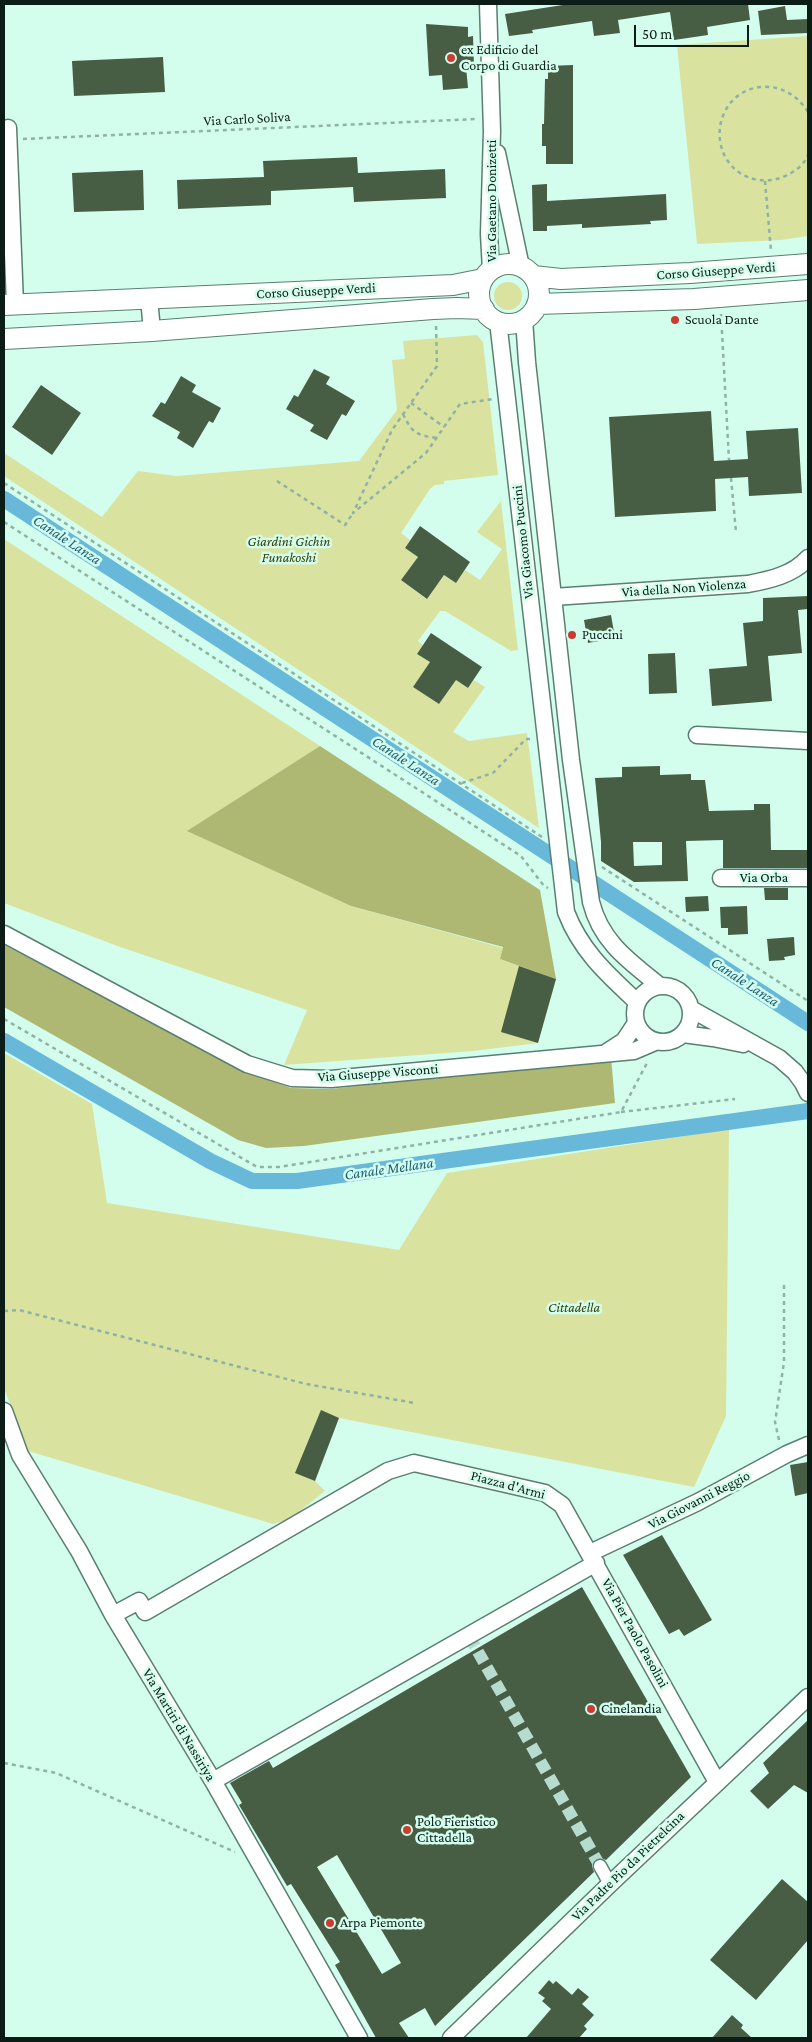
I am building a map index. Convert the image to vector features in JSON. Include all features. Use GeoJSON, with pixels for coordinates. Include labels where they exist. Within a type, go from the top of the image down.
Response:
{"type":"FeatureCollection","features":[{"type":"Feature","properties":{"kind":"street","name":"Via Gaetano Donizetti"},"geometry":{"type":"LineString","coordinates":[[487,275],[492,125],[488,4]]}},
{"type":"Feature","properties":{"kind":"street","name":"Via Gaetano Donizetti"},"geometry":{"type":"LineString","coordinates":[[492,125],[527,272]]}},
{"type":"Feature","properties":{"kind":"street"},"geometry":{"type":"LineString","coordinates":[[8,134],[9,304]]}},
{"type":"Feature","properties":{"kind":"street"},"geometry":{"type":"LineString","coordinates":[[511,264],[527,272],[538,285],[539,295],[531,312],[506,323],[491,315],[479,294],[487,275],[501,265],[511,264]]}},
{"type":"Feature","properties":{"kind":"street","name":"Corso Giuseppe Verdi"},"geometry":{"type":"LineString","coordinates":[[527,272],[561,279],[808,264]]}},
{"type":"Feature","properties":{"kind":"street","name":"Corso Giuseppe Verdi"},"geometry":{"type":"LineString","coordinates":[[9,304],[453,285],[487,275]]}},
{"type":"Feature","properties":{"kind":"street","name":"Corso Giuseppe Verdi"},"geometry":{"type":"LineString","coordinates":[[531,312],[808,290]]}},
{"type":"Feature","properties":{"kind":"street"},"geometry":{"type":"LineString","coordinates":[[149,298],[152,331]]}},
{"type":"Feature","properties":{"kind":"street","name":"Corso Giuseppe Verdi"},"geometry":{"type":"LineString","coordinates":[[4,339],[152,331],[433,309],[457,308],[491,315]]}},
{"type":"Feature","properties":{"kind":"street","name":"Via Giacomo Puccini"},"geometry":{"type":"LineString","coordinates":[[531,312],[527,362],[571,760],[590,902],[595,919],[612,945],[660,986]]}},
{"type":"Feature","properties":{"kind":"street","name":"Via Giacomo Puccini"},"geometry":{"type":"LineString","coordinates":[[491,315],[507,397],[544,737],[566,912],[573,930],[583,946],[596,962],[637,1002]]}},
{"type":"Feature","properties":{"kind":"street","name":"Via della Non Violenza"},"geometry":{"type":"LineString","coordinates":[[553,597],[748,584],[776,579],[808,558]]}},
{"type":"Feature","properties":{"kind":"street"},"geometry":{"type":"LineString","coordinates":[[697,735],[808,741]]}},
{"type":"Feature","properties":{"kind":"street"},"geometry":{"type":"LineString","coordinates":[[547,763],[571,760]]}},
{"type":"Feature","properties":{"kind":"street","name":"Via Orba"},"geometry":{"type":"LineString","coordinates":[[721,878],[808,878]]}},
{"type":"Feature","properties":{"kind":"street","name":"Via Giuseppe Visconti"},"geometry":{"type":"LineString","coordinates":[[4,934],[247,1064],[292,1078],[331,1079],[606,1052],[634,1051],[656,1042]]}},
{"type":"Feature","properties":{"kind":"street"},"geometry":{"type":"LineString","coordinates":[[691,1009],[689,1027],[683,1034],[667,1043],[656,1042],[640,1031],[634,1016],[637,1002],[642,994],[650,989],[668,986],[683,994],[691,1009],[779,1058],[794,1072],[808,1093]]}},
{"type":"Feature","properties":{"kind":"street","name":"Via Giuseppe Visconti"},"geometry":{"type":"LineString","coordinates":[[606,1052],[624,1041],[636,1023]]}},
{"type":"Feature","properties":{"kind":"street"},"geometry":{"type":"LineString","coordinates":[[683,1034],[760,1048]]}},
{"type":"Feature","properties":{"kind":"street","name":"Via Martiri di Nassiriya"},"geometry":{"type":"LineString","coordinates":[[4,1411],[20,1455],[79,1551],[114,1615],[213,1781],[359,2038]]}},
{"type":"Feature","properties":{"kind":"street","name":"Via Giovanni Reggio"},"geometry":{"type":"LineString","coordinates":[[593,1558],[783,1456],[808,1445]]}},
{"type":"Feature","properties":{"kind":"street","name":"Piazza d'Armi"},"geometry":{"type":"LineString","coordinates":[[114,1615],[139,1601],[145,1612],[388,1471],[414,1463],[545,1493],[562,1505],[593,1558]]}},
{"type":"Feature","properties":{"kind":"street"},"geometry":{"type":"LineString","coordinates":[[213,1781],[593,1558]]}},
{"type":"Feature","properties":{"kind":"street","name":"Via Pier Paolo Pasolini"},"geometry":{"type":"LineString","coordinates":[[593,1558],[717,1782]]}},
{"type":"Feature","properties":{"kind":"street","name":"Via Padre Pio da Pietrelcina"},"geometry":{"type":"LineString","coordinates":[[451,2038],[610,1884],[808,1697]]}},
{"type":"Feature","properties":{"kind":"street"},"geometry":{"type":"LineString","coordinates":[[600,1866],[610,1884]]}},
{"type":"Feature","properties":{"kind":"path"},"geometry":{"type":"LineString","coordinates":[[808,112],[798,98],[784,90],[768,86],[753,88],[740,94],[729,104],[722,117],[719,132],[720,147],[727,160],[737,171],[750,178],[765,181],[781,178],[796,171],[808,154]]}},
{"type":"Feature","properties":{"kind":"path","name":"Via Carlo Soliva"},"geometry":{"type":"LineString","coordinates":[[8,134],[492,125]]}},
{"type":"Feature","properties":{"kind":"path"},"geometry":{"type":"LineString","coordinates":[[765,181],[773,267]]}},
{"type":"Feature","properties":{"kind":"path"},"geometry":{"type":"LineString","coordinates":[[721,325],[729,460]]}},
{"type":"Feature","properties":{"kind":"path"},"geometry":{"type":"LineString","coordinates":[[277,481],[345,525],[353,513],[392,430],[437,366],[436,326]]}},
{"type":"Feature","properties":{"kind":"path"},"geometry":{"type":"LineString","coordinates":[[353,513],[426,453],[460,404],[507,397]]}},
{"type":"Feature","properties":{"kind":"path"},"geometry":{"type":"LineString","coordinates":[[411,403],[444,427]]}},
{"type":"Feature","properties":{"kind":"path"},"geometry":{"type":"LineString","coordinates":[[403,414],[410,428],[420,435],[437,438]]}},
{"type":"Feature","properties":{"kind":"path"},"geometry":{"type":"LineString","coordinates":[[731,478],[736,532]]}},
{"type":"Feature","properties":{"kind":"path"},"geometry":{"type":"LineString","coordinates":[[4,483],[557,846]]}},
{"type":"Feature","properties":{"kind":"path"},"geometry":{"type":"LineString","coordinates":[[4,522],[521,856],[544,886],[563,890]]}},
{"type":"Feature","properties":{"kind":"path"},"geometry":{"type":"LineString","coordinates":[[461,783],[493,773],[526,739],[544,737]]}},
{"type":"Feature","properties":{"kind":"path"},"geometry":{"type":"LineString","coordinates":[[583,859],[808,1001]]}},
{"type":"Feature","properties":{"kind":"path"},"geometry":{"type":"LineString","coordinates":[[4,1019],[258,1167],[279,1167],[621,1112],[735,1099]]}},
{"type":"Feature","properties":{"kind":"path"},"geometry":{"type":"LineString","coordinates":[[621,1112],[656,1042]]}},
{"type":"Feature","properties":{"kind":"path"},"geometry":{"type":"LineString","coordinates":[[783,1456],[775,1422],[784,1362],[784,1284]]}},
{"type":"Feature","properties":{"kind":"path"},"geometry":{"type":"LineString","coordinates":[[4,1310],[19,1310],[306,1384],[415,1403]]}},
{"type":"Feature","properties":{"kind":"path"},"geometry":{"type":"LineString","coordinates":[[4,1762],[56,1773],[259,1863]]}},
{"type":"Feature","properties":{"kind":"green space"},"geometry":{"type":"Polygon","coordinates":[[[808,36],[808,236],[781,240],[697,244],[677,45],[808,36]]]}},
{"type":"Feature","properties":{"kind":"green space"},"geometry":{"type":"Polygon","coordinates":[[[508,282],[518,286],[522,296],[518,306],[508,310],[498,306],[494,296],[498,286],[508,282]]]}},
{"type":"Feature","properties":{"kind":"green space","name":"Giardini Gichin Funakoshi"},"geometry":{"type":"Polygon","coordinates":[[[477,335],[483,342],[498,475],[444,481],[444,484],[435,485],[430,489],[401,533],[410,540],[405,548],[418,557],[401,580],[426,599],[444,575],[456,583],[465,570],[480,580],[502,549],[477,532],[501,501],[518,650],[511,651],[445,611],[440,611],[418,641],[423,645],[417,654],[430,662],[413,687],[439,704],[456,680],[468,688],[474,680],[485,687],[453,732],[469,741],[527,733],[539,828],[4,476],[4,453],[102,517],[138,471],[176,476],[359,461],[397,410],[392,360],[405,359],[403,341],[477,335]]]}},
{"type":"Feature","properties":{"kind":"green space"},"geometry":{"type":"Polygon","coordinates":[[[4,539],[320,746],[188,831],[351,906],[503,948],[500,959],[556,979],[538,1043],[473,1051],[284,1065],[307,1010],[120,947],[4,903],[4,539]]]}},
{"type":"Feature","properties":{"kind":"green space"},"geometry":{"type":"Polygon","coordinates":[[[320,746],[540,890],[556,979],[500,959],[503,947],[351,906],[187,831],[320,746]]]}},
{"type":"Feature","properties":{"kind":"green space"},"geometry":{"type":"Polygon","coordinates":[[[4,945],[244,1071],[291,1088],[331,1089],[611,1057],[615,1103],[304,1146],[266,1148],[238,1140],[4,1007],[4,945]]]}},
{"type":"Feature","properties":{"kind":"green space","name":"Cittadella"},"geometry":{"type":"Polygon","coordinates":[[[4,1053],[92,1104],[107,1203],[399,1250],[447,1173],[729,1129],[726,1416],[694,1487],[339,1418],[315,1481],[325,1491],[290,1519],[273,1524],[28,1451],[4,1388],[4,1053]]]}},
{"type":"Feature","properties":{"kind":"building"},"geometry":{"type":"Polygon","coordinates":[[[569,4],[748,4],[750,20],[707,27],[708,35],[674,40],[670,12],[618,20],[620,33],[594,36],[592,21],[532,30],[533,33],[509,36],[505,14],[569,4]]]}},
{"type":"Feature","properties":{"kind":"building"},"geometry":{"type":"Polygon","coordinates":[[[785,6],[787,20],[808,19],[808,33],[761,35],[758,11],[785,6]]]}},
{"type":"Feature","properties":{"kind":"building","name":"ex Edificio del Corpo di Guardia"},"geometry":{"type":"Polygon","coordinates":[[[426,24],[468,27],[468,37],[473,36],[474,66],[466,67],[468,88],[443,90],[442,75],[429,76],[426,24]]]}},
{"type":"Feature","properties":{"kind":"building"},"geometry":{"type":"Polygon","coordinates":[[[163,57],[165,92],[74,96],[72,61],[163,57]]]}},
{"type":"Feature","properties":{"kind":"building"},"geometry":{"type":"Polygon","coordinates":[[[573,65],[573,164],[546,164],[546,146],[542,146],[542,124],[544,124],[545,79],[548,79],[548,66],[573,65]]]}},
{"type":"Feature","properties":{"kind":"building"},"geometry":{"type":"Polygon","coordinates":[[[357,157],[358,173],[445,169],[446,198],[354,202],[353,187],[271,191],[271,205],[178,209],[177,180],[264,177],[263,161],[357,157]]]}},
{"type":"Feature","properties":{"kind":"building"},"geometry":{"type":"Polygon","coordinates":[[[143,170],[144,210],[74,212],[72,173],[143,170]]]}},
{"type":"Feature","properties":{"kind":"building"},"geometry":{"type":"Polygon","coordinates":[[[547,184],[547,201],[666,194],[667,220],[650,221],[651,224],[582,228],[582,224],[547,226],[547,231],[533,231],[532,185],[547,184]]]}},
{"type":"Feature","properties":{"kind":"building"},"geometry":{"type":"Polygon","coordinates":[[[314,369],[330,377],[326,384],[355,401],[346,416],[342,414],[327,440],[310,431],[314,425],[286,409],[294,395],[298,397],[314,369]]]}},
{"type":"Feature","properties":{"kind":"building"},"geometry":{"type":"Polygon","coordinates":[[[181,376],[196,385],[192,392],[221,408],[213,423],[209,421],[193,448],[177,438],[180,432],[152,416],[161,402],[165,404],[181,376]]]}},
{"type":"Feature","properties":{"kind":"building"},"geometry":{"type":"Polygon","coordinates":[[[41,385],[81,413],[52,455],[12,427],[41,385]]]}},
{"type":"Feature","properties":{"kind":"building"},"geometry":{"type":"Polygon","coordinates":[[[711,411],[714,461],[748,459],[746,431],[798,428],[802,493],[749,496],[748,477],[715,479],[716,511],[615,517],[609,417],[711,411]]]}},
{"type":"Feature","properties":{"kind":"building"},"geometry":{"type":"Polygon","coordinates":[[[420,526],[470,562],[456,583],[444,575],[427,599],[401,580],[418,557],[405,548],[420,526]]]}},
{"type":"Feature","properties":{"kind":"building"},"geometry":{"type":"Polygon","coordinates":[[[808,596],[808,609],[798,610],[802,653],[768,656],[772,701],[712,706],[709,669],[747,666],[743,623],[763,621],[763,598],[808,596]]]}},
{"type":"Feature","properties":{"kind":"building"},"geometry":{"type":"Polygon","coordinates":[[[611,615],[615,638],[588,643],[584,620],[611,615]]]}},
{"type":"Feature","properties":{"kind":"building"},"geometry":{"type":"Polygon","coordinates":[[[431,633],[482,667],[468,688],[456,680],[439,704],[413,687],[430,662],[417,654],[431,633]]]}},
{"type":"Feature","properties":{"kind":"building"},"geometry":{"type":"Polygon","coordinates":[[[675,653],[677,693],[649,694],[648,654],[675,653]]]}},
{"type":"Feature","properties":{"kind":"building"},"geometry":{"type":"Polygon","coordinates":[[[660,766],[660,775],[691,774],[691,780],[705,780],[709,811],[754,810],[754,804],[770,804],[771,850],[808,850],[808,868],[723,868],[723,840],[686,841],[688,881],[634,882],[601,861],[595,778],[622,777],[622,767],[660,766]],[[633,842],[634,866],[662,865],[662,842],[633,842]]]}},
{"type":"Feature","properties":{"kind":"building"},"geometry":{"type":"Polygon","coordinates":[[[764,888],[788,888],[788,900],[765,900],[764,888]]]}},
{"type":"Feature","properties":{"kind":"building"},"geometry":{"type":"Polygon","coordinates":[[[708,896],[709,911],[686,912],[685,897],[708,896]]]}},
{"type":"Feature","properties":{"kind":"building"},"geometry":{"type":"Polygon","coordinates":[[[747,906],[748,934],[728,935],[728,928],[721,928],[720,907],[747,906]]]}},
{"type":"Feature","properties":{"kind":"building"},"geometry":{"type":"Polygon","coordinates":[[[794,937],[795,955],[784,957],[785,960],[769,961],[767,939],[794,937]]]}},
{"type":"Feature","properties":{"kind":"building"},"geometry":{"type":"Polygon","coordinates":[[[519,966],[556,979],[538,1043],[501,1032],[519,966]]]}},
{"type":"Feature","properties":{"kind":"building"},"geometry":{"type":"Polygon","coordinates":[[[321,1410],[339,1418],[315,1481],[295,1473],[321,1410]]]}},
{"type":"Feature","properties":{"kind":"building"},"geometry":{"type":"Polygon","coordinates":[[[808,1462],[808,1493],[795,1496],[790,1465],[808,1462]]]}},
{"type":"Feature","properties":{"kind":"building"},"geometry":{"type":"Polygon","coordinates":[[[662,1535],[712,1620],[684,1636],[679,1629],[669,1634],[623,1555],[662,1535]]]}},
{"type":"Feature","properties":{"kind":"building","name":"Polo Fieristico Cittadella"},"geometry":{"type":"Polygon","coordinates":[[[582,1587],[691,1777],[606,1860],[600,1858],[593,1861],[594,1872],[435,2026],[425,2008],[399,2023],[409,2038],[376,2038],[335,1965],[340,1962],[291,1884],[287,1886],[239,1805],[242,1803],[230,1783],[269,1761],[273,1768],[582,1587]],[[337,1855],[317,1867],[382,1974],[401,1963],[337,1855]]]}},
{"type":"Feature","properties":{"kind":"building"},"geometry":{"type":"Polygon","coordinates":[[[808,1720],[808,1793],[794,1785],[768,1809],[750,1791],[769,1773],[763,1763],[808,1720]]]}},
{"type":"Feature","properties":{"kind":"building"},"geometry":{"type":"Polygon","coordinates":[[[782,1879],[808,1902],[808,1940],[756,2000],[710,1960],[782,1879]]]}},
{"type":"Feature","properties":{"kind":"building"},"geometry":{"type":"Polygon","coordinates":[[[549,1980],[553,1984],[556,1981],[572,1995],[578,1988],[589,1997],[582,2004],[594,2015],[584,2026],[587,2029],[579,2038],[526,2038],[551,2009],[542,2001],[545,1998],[538,1993],[549,1980]]]}},
{"type":"Feature","properties":{"kind":"building"},"geometry":{"type":"Polygon","coordinates":[[[732,2015],[743,2025],[741,2028],[752,2038],[712,2038],[732,2015]]]}},
{"type":"Feature","properties":{"kind":"waterway","name":"Canale Lanza"},"geometry":{"type":"LineString","coordinates":[[4,499],[808,1023]]}},
{"type":"Feature","properties":{"kind":"waterway","name":"Canale Mellana"},"geometry":{"type":"LineString","coordinates":[[4,1041],[210,1161],[252,1181],[297,1181],[808,1111]]}},
{"type":"Feature","properties":{"kind":"tunnel"},"geometry":{"type":"LineString","coordinates":[[469,1636],[600,1866]]}},
{"type":"Feature","properties":{"kind":"place","name":"ex Edificio del Corpo di Guardia"},"geometry":{"type":"Point","coordinates":[451,58]}},
{"type":"Feature","properties":{"kind":"place","name":"Scuola Dante"},"geometry":{"type":"Point","coordinates":[675,320]}},
{"type":"Feature","properties":{"kind":"place","name":"Puccini"},"geometry":{"type":"Point","coordinates":[572,635]}},
{"type":"Feature","properties":{"kind":"place","name":"Cinelandia"},"geometry":{"type":"Point","coordinates":[591,1709]}},
{"type":"Feature","properties":{"kind":"place","name":"Polo Fieristico Cittadella"},"geometry":{"type":"Point","coordinates":[407,1830]}},
{"type":"Feature","properties":{"kind":"place","name":"Arpa Piemonte"},"geometry":{"type":"Point","coordinates":[330,1923]}}]}
